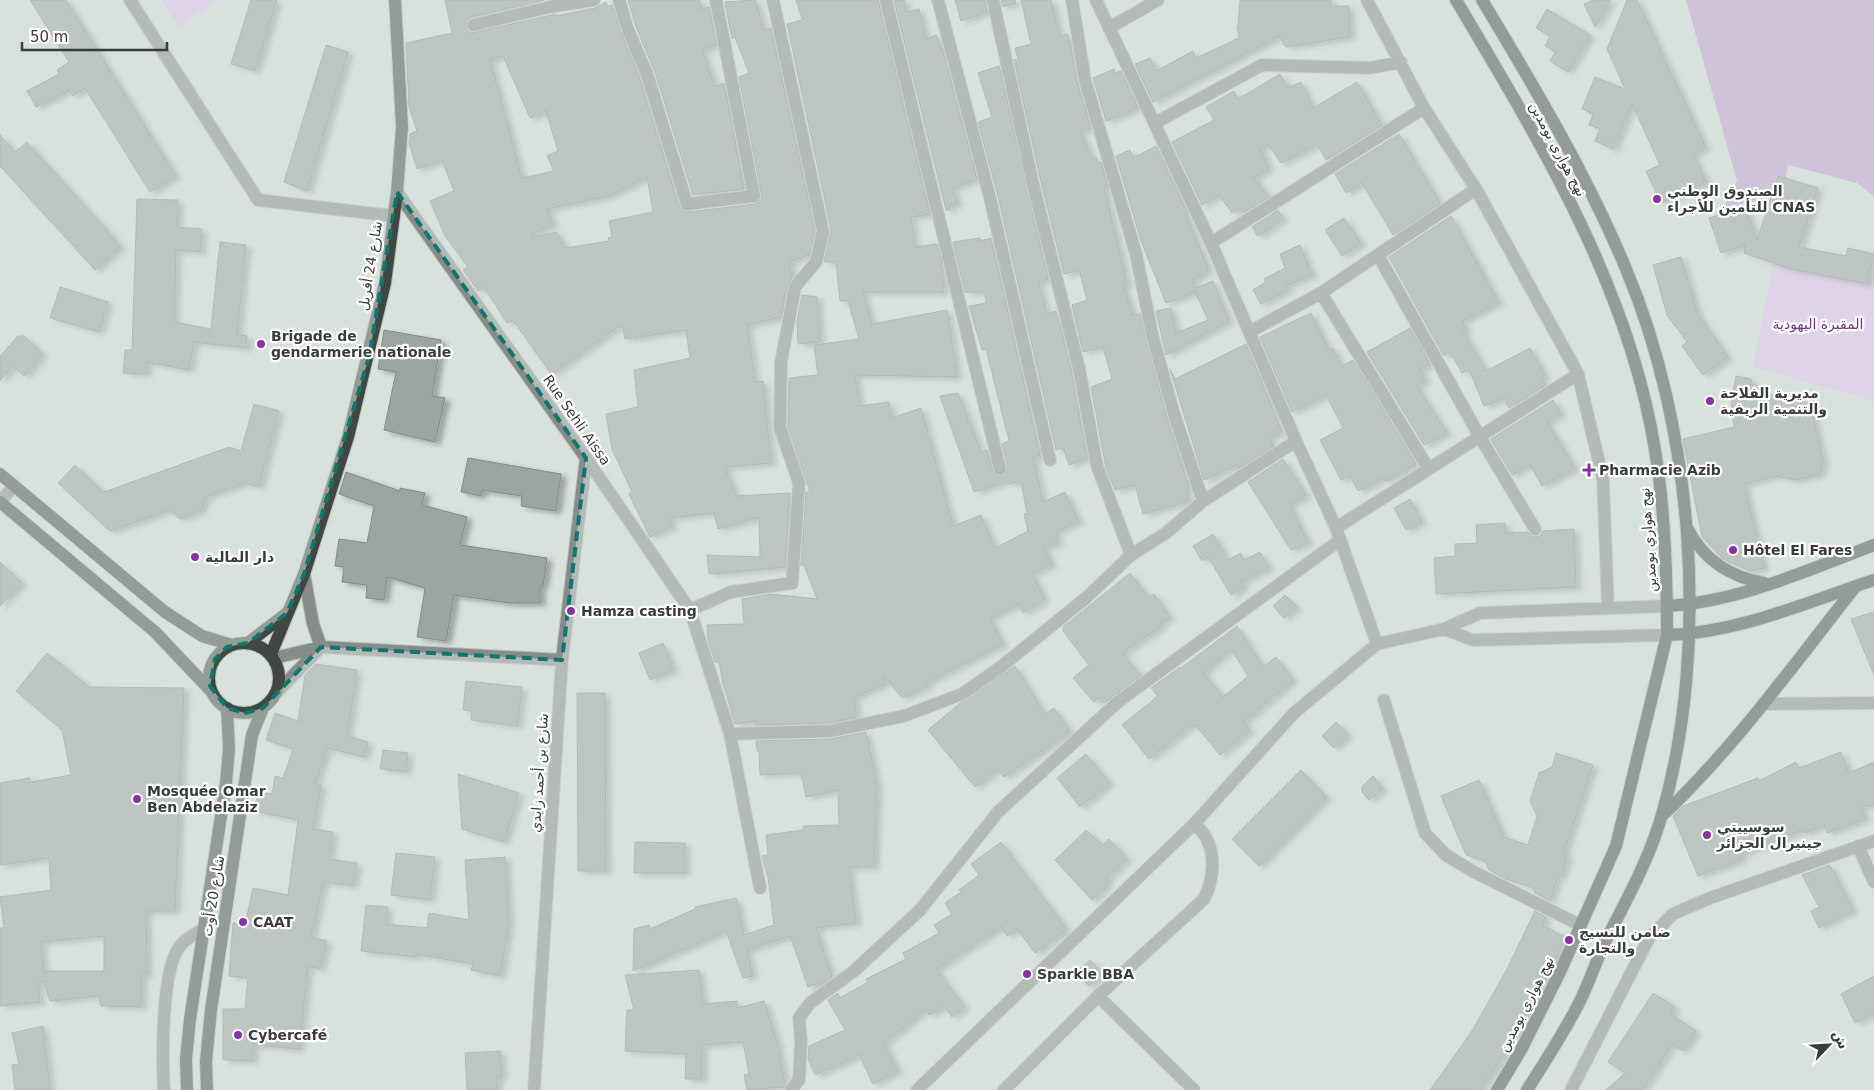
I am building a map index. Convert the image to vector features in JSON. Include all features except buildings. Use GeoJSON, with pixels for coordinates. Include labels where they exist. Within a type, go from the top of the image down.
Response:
{"type":"FeatureCollection","features":[{"type":"Feature","properties":{"kind":"main road","name":"شارع 24 أفريل"},"geometry":{"type":"LineString","coordinates":[[272,656],[287,613],[304,574],[348,437],[369,357],[385,283],[397,192],[402,127],[395,0]]}},
{"type":"Feature","properties":{"kind":"main road","name":"نهج هواري بومدين"},"geometry":{"type":"LineString","coordinates":[[1456,0],[1510,92],[1576,215],[1621,322],[1646,404],[1655,450],[1662,505],[1667,606],[1667,635],[1616,846],[1560,972],[1497,1090]]}},
{"type":"Feature","properties":{"kind":"main road","name":"نهج هواري بومدين"},"geometry":{"type":"LineString","coordinates":[[1482,0],[1552,117],[1584,178],[1627,271],[1644,316],[1667,398],[1678,455],[1690,604],[1690,634],[1676,755],[1662,816],[1639,873],[1579,1003],[1527,1090]]}},
{"type":"Feature","properties":{"kind":"main road"},"geometry":{"type":"LineString","coordinates":[[0,474],[165,612],[202,636],[232,645]]}},
{"type":"Feature","properties":{"kind":"main road"},"geometry":{"type":"LineString","coordinates":[[0,502],[154,632],[226,708],[245,713],[263,708],[276,693],[280,675],[272,656],[258,645],[248,643],[232,645],[222,650],[212,664],[209,675],[212,692]]}},
{"type":"Feature","properties":{"kind":"main road"},"geometry":{"type":"LineString","coordinates":[[1685,524],[1695,543],[1709,559],[1726,572],[1746,580],[1767,584]]}},
{"type":"Feature","properties":{"kind":"main road"},"geometry":{"type":"LineString","coordinates":[[1667,606],[1690,604],[1767,584],[1874,545]]}},
{"type":"Feature","properties":{"kind":"main road"},"geometry":{"type":"LineString","coordinates":[[1667,635],[1690,634],[1740,624],[1874,580]]}},
{"type":"Feature","properties":{"kind":"main road"},"geometry":{"type":"LineString","coordinates":[[1662,816],[1697,782],[1763,704],[1856,586]]}},
{"type":"Feature","properties":{"kind":"main road"},"geometry":{"type":"LineString","coordinates":[[248,643],[287,613]]}},
{"type":"Feature","properties":{"kind":"main road","name":"شارع 20 أوت"},"geometry":{"type":"LineString","coordinates":[[187,1090],[187,1040],[226,783],[229,749],[226,708]]}},
{"type":"Feature","properties":{"kind":"main road","name":"شارع 20 أوت"},"geometry":{"type":"LineString","coordinates":[[207,1090],[206,1061],[215,976],[252,735],[263,708]]}},
{"type":"Feature","properties":{"kind":"street"},"geometry":{"type":"LineString","coordinates":[[130,0],[258,200],[394,216]]}},
{"type":"Feature","properties":{"kind":"street"},"geometry":{"type":"LineString","coordinates":[[473,25],[554,6],[594,0]]}},
{"type":"Feature","properties":{"kind":"street"},"geometry":{"type":"LineString","coordinates":[[619,0],[628,30],[647,74],[687,204],[754,196],[716,0]]}},
{"type":"Feature","properties":{"kind":"street"},"geometry":{"type":"LineString","coordinates":[[690,610],[731,592],[792,583],[799,483],[780,428],[781,362],[795,287],[816,262],[823,231],[773,0]]}},
{"type":"Feature","properties":{"kind":"street"},"geometry":{"type":"LineString","coordinates":[[886,0],[1000,469]]}},
{"type":"Feature","properties":{"kind":"street"},"geometry":{"type":"LineString","coordinates":[[938,0],[990,198],[1050,460]]}},
{"type":"Feature","properties":{"kind":"street"},"geometry":{"type":"LineString","coordinates":[[993,0],[1033,184],[1079,368],[1097,466],[1130,556]]}},
{"type":"Feature","properties":{"kind":"street"},"geometry":{"type":"LineString","coordinates":[[1072,0],[1085,80],[1136,254],[1153,338],[1174,414],[1203,501]]}},
{"type":"Feature","properties":{"kind":"street"},"geometry":{"type":"LineString","coordinates":[[1096,0],[1251,331],[1296,441],[1338,534],[1377,644]]}},
{"type":"Feature","properties":{"kind":"street"},"geometry":{"type":"LineString","coordinates":[[1110,28],[1158,0]]}},
{"type":"Feature","properties":{"kind":"street"},"geometry":{"type":"LineString","coordinates":[[1367,0],[1424,108],[1476,189],[1578,374],[1603,479],[1608,608]]}},
{"type":"Feature","properties":{"kind":"street"},"geometry":{"type":"LineString","coordinates":[[1155,123],[1262,65],[1370,68],[1401,62]]}},
{"type":"Feature","properties":{"kind":"street"},"geometry":{"type":"LineString","coordinates":[[1211,243],[1424,108]]}},
{"type":"Feature","properties":{"kind":"street"},"geometry":{"type":"LineString","coordinates":[[1251,331],[1321,293],[1476,189]]}},
{"type":"Feature","properties":{"kind":"street","name":"Rue Sehli Aissa"},"geometry":{"type":"LineString","coordinates":[[397,192],[586,458],[690,610],[730,734],[760,888]]}},
{"type":"Feature","properties":{"kind":"street"},"geometry":{"type":"LineString","coordinates":[[1378,255],[1480,437],[1535,529]]}},
{"type":"Feature","properties":{"kind":"street"},"geometry":{"type":"LineString","coordinates":[[1321,293],[1428,468]]}},
{"type":"Feature","properties":{"kind":"street"},"geometry":{"type":"LineString","coordinates":[[792,1090],[799,1080],[801,1041],[799,1018],[810,1003],[854,971],[920,910],[998,812],[1119,701],[1428,468],[1578,374]]}},
{"type":"Feature","properties":{"kind":"street"},"geometry":{"type":"LineString","coordinates":[[730,734],[830,731],[904,716],[962,694],[1002,666],[1086,597],[1130,556],[1166,533],[1203,501],[1296,441]]}},
{"type":"Feature","properties":{"kind":"street","name":"شارع بن أحمد زايدي"},"geometry":{"type":"LineString","coordinates":[[534,1090],[562,660],[586,458]]}},
{"type":"Feature","properties":{"kind":"street"},"geometry":{"type":"LineString","coordinates":[[0,502],[14,486]]}},
{"type":"Feature","properties":{"kind":"street"},"geometry":{"type":"LineString","coordinates":[[304,574],[313,624],[321,647]]}},
{"type":"Feature","properties":{"kind":"street"},"geometry":{"type":"LineString","coordinates":[[917,1090],[1194,824],[1294,713],[1377,644],[1444,629],[1480,614],[1667,606]]}},
{"type":"Feature","properties":{"kind":"street"},"geometry":{"type":"LineString","coordinates":[[1444,629],[1473,640],[1667,635]]}},
{"type":"Feature","properties":{"kind":"street"},"geometry":{"type":"LineString","coordinates":[[276,693],[321,647]]}},
{"type":"Feature","properties":{"kind":"street"},"geometry":{"type":"LineString","coordinates":[[272,656],[321,647],[562,660]]}},
{"type":"Feature","properties":{"kind":"street"},"geometry":{"type":"LineString","coordinates":[[1384,700],[1425,833],[1446,855],[1474,872],[1580,924]]}},
{"type":"Feature","properties":{"kind":"street"},"geometry":{"type":"LineString","coordinates":[[1763,704],[1874,703]]}},
{"type":"Feature","properties":{"kind":"street"},"geometry":{"type":"LineString","coordinates":[[1004,1090],[1098,996],[1204,899],[1210,883],[1212,857],[1209,840],[1202,830],[1194,824]]}},
{"type":"Feature","properties":{"kind":"street"},"geometry":{"type":"LineString","coordinates":[[1571,1090],[1649,938],[1662,923],[1673,914],[1710,898],[1874,841]]}},
{"type":"Feature","properties":{"kind":"street"},"geometry":{"type":"LineString","coordinates":[[1858,846],[1874,882]]}},
{"type":"Feature","properties":{"kind":"street"},"geometry":{"type":"LineString","coordinates":[[164,1090],[163,1045],[166,1002],[175,954],[181,945],[203,929]]}},
{"type":"Feature","properties":{"kind":"street"},"geometry":{"type":"LineString","coordinates":[[1098,996],[1194,1090]]}},
{"type":"Feature","properties":{"kind":"highlighted area"},"geometry":{"type":"Polygon","coordinates":[[[397,192],[586,458],[562,660],[321,647],[263,708],[245,713],[227,708],[210,686],[215,659],[227,647],[248,643],[287,613],[304,574],[369,357],[397,192]]]}},
{"type":"Feature","properties":{"kind":"green space"},"geometry":{"type":"Polygon","coordinates":[[[161,0],[216,0],[217,2],[178,27],[161,0]]]}},
{"type":"Feature","properties":{"kind":"green space","name":"المقبرة اليهودية"},"geometry":{"type":"Polygon","coordinates":[[[1775,254],[1874,281],[1874,401],[1753,367],[1775,254]]]}},
{"type":"Feature","properties":{"kind":"shaded area"},"geometry":{"type":"Polygon","coordinates":[[[1686,0],[1874,0],[1874,196],[1857,183],[1788,165],[1783,196],[1724,207],[1737,181],[1686,0]]]}},
{"type":"Feature","properties":{"kind":"place","name":"الصندوق الوطني للتأمين للأجراء CNAS"},"geometry":{"type":"Point","coordinates":[1657,199]}},
{"type":"Feature","properties":{"kind":"place","name":"Brigade de gendarmerie nationale"},"geometry":{"type":"Point","coordinates":[261,344]}},
{"type":"Feature","properties":{"kind":"place","name":"مديرية الفلاحة والتنمية الريفية"},"geometry":{"type":"Point","coordinates":[1710,401]}},
{"type":"Feature","properties":{"kind":"place","name":"Pharmacie Azib"},"geometry":{"type":"Point","coordinates":[1589,470]}},
{"type":"Feature","properties":{"kind":"place","name":"Hôtel El Fares"},"geometry":{"type":"Point","coordinates":[1733,550]}},
{"type":"Feature","properties":{"kind":"place","name":"دار المالية"},"geometry":{"type":"Point","coordinates":[195,557]}},
{"type":"Feature","properties":{"kind":"place","name":"Hamza casting"},"geometry":{"type":"Point","coordinates":[571,611]}},
{"type":"Feature","properties":{"kind":"place","name":"Mosquée Omar Ben Abdelaziz"},"geometry":{"type":"Point","coordinates":[137,799]}},
{"type":"Feature","properties":{"kind":"place","name":"سوسييتي جينيرال الجزائر"},"geometry":{"type":"Point","coordinates":[1707,835]}},
{"type":"Feature","properties":{"kind":"place","name":"CAAT"},"geometry":{"type":"Point","coordinates":[243,922]}},
{"type":"Feature","properties":{"kind":"place","name":"ضامن للنسيج والتجارة"},"geometry":{"type":"Point","coordinates":[1569,940]}},
{"type":"Feature","properties":{"kind":"place","name":"Sparkle BBA"},"geometry":{"type":"Point","coordinates":[1027,974]}},
{"type":"Feature","properties":{"kind":"place","name":"Cybercafé"},"geometry":{"type":"Point","coordinates":[238,1035]}}]}
